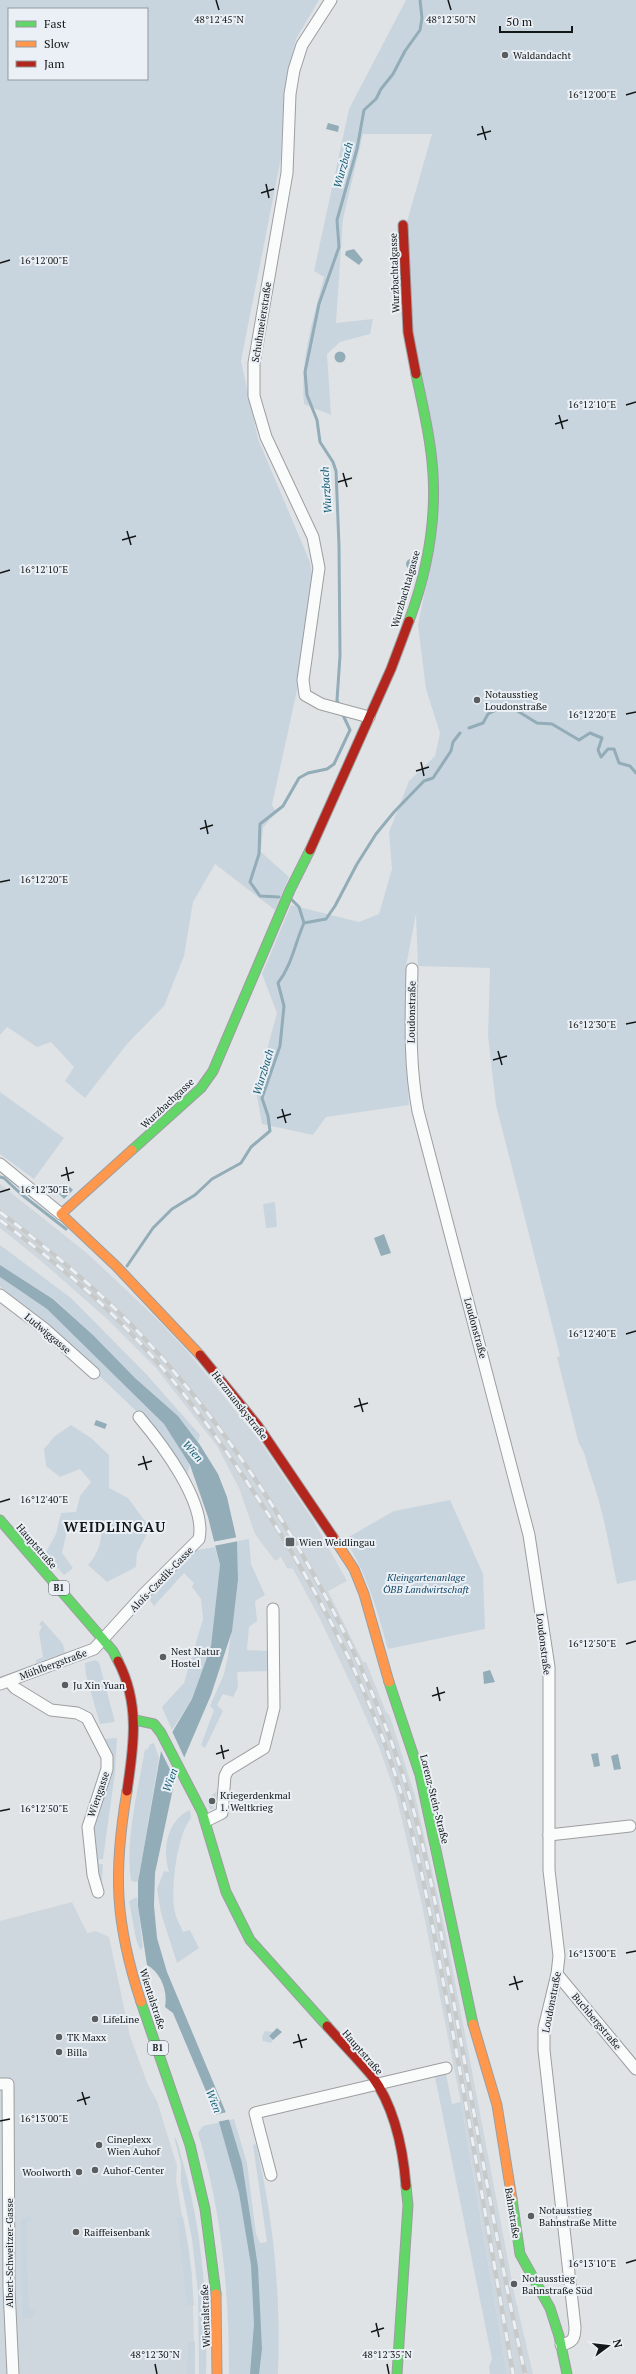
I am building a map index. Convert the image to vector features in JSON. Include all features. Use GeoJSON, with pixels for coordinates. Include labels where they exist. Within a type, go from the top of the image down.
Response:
{"type":"FeatureCollection","features":[{"type":"Feature","properties":{"kind":"street","name":"Schuhmeierstraße"},"geometry":{"type":"LineString","coordinates":[[331,0],[302,45],[294,70],[290,94],[287,173],[254,363],[254,396],[266,437],[313,537],[319,568],[302,680],[305,696],[321,704],[369,717]]}},
{"type":"Feature","properties":{"kind":"street","name":"Wurzbachtalgasse"},"geometry":{"type":"LineString","coordinates":[[290,890],[324,820],[391,669],[414,608],[428,548],[433,507],[430,442],[408,332],[403,224]]}},
{"type":"Feature","properties":{"kind":"street","name":"Wurzbachgasse"},"geometry":{"type":"LineString","coordinates":[[61,1214],[201,1088],[213,1071],[282,912],[290,890]]}},
{"type":"Feature","properties":{"kind":"street","name":"Loudonstraße"},"geometry":{"type":"LineString","coordinates":[[412,969],[411,1054],[413,1082],[418,1111],[529,1535],[549,1667],[549,1870],[559,1956],[557,1974],[544,2028],[544,2050],[575,2326],[575,2338],[571,2343],[561,2345]]}},
{"type":"Feature","properties":{"kind":"street"},"geometry":{"type":"LineString","coordinates":[[0,1164],[35,1191],[61,1214]]}},
{"type":"Feature","properties":{"kind":"street","name":"Herzmanskystraße"},"geometry":{"type":"LineString","coordinates":[[61,1214],[116,1266],[206,1362],[253,1420],[338,1543]]}},
{"type":"Feature","properties":{"kind":"street","name":"Ludwiggasse"},"geometry":{"type":"LineString","coordinates":[[0,1295],[46,1330],[94,1373]]}},
{"type":"Feature","properties":{"kind":"street","name":"Alois-Czedik-Gasse"},"geometry":{"type":"LineString","coordinates":[[104,1640],[143,1595],[199,1539],[200,1533],[196,1510],[185,1483],[164,1447],[139,1417]]}},
{"type":"Feature","properties":{"kind":"street","name":"Hauptstraße"},"geometry":{"type":"LineString","coordinates":[[0,1520],[104,1640]]}},
{"type":"Feature","properties":{"kind":"street","name":"Lorenz-Stein-Straße"},"geometry":{"type":"LineString","coordinates":[[338,1543],[354,1569],[364,1594],[382,1661],[420,1775],[478,2046]]}},
{"type":"Feature","properties":{"kind":"street"},"geometry":{"type":"LineString","coordinates":[[206,1822],[222,1813],[225,1776],[228,1770],[264,1748],[274,1708],[273,1609]]}},
{"type":"Feature","properties":{"kind":"street","name":"Mühlbergstraße"},"geometry":{"type":"LineString","coordinates":[[4,1682],[87,1653],[104,1640]]}},
{"type":"Feature","properties":{"kind":"street","name":"B1"},"geometry":{"type":"LineString","coordinates":[[104,1640],[117,1658],[128,1683],[134,1704],[135,1720]]}},
{"type":"Feature","properties":{"kind":"street","name":"Wiengasse"},"geometry":{"type":"LineString","coordinates":[[4,1682],[51,1710],[77,1713],[87,1718],[107,1757],[107,1769],[89,1818],[88,1827],[93,1875],[98,1892]]}},
{"type":"Feature","properties":{"kind":"street","name":"Hauptstraße"},"geometry":{"type":"LineString","coordinates":[[135,1720],[154,1724],[161,1733],[206,1822],[226,1892],[250,1940],[377,2084],[396,2125],[406,2175],[407,2231],[397,2374]]}},
{"type":"Feature","properties":{"kind":"street","name":"Wientalstraße"},"geometry":{"type":"LineString","coordinates":[[135,1720],[133,1746],[119,1839],[118,1904],[130,1964],[180,2114],[198,2180],[214,2266],[217,2326],[216,2374]]}},
{"type":"Feature","properties":{"kind":"street"},"geometry":{"type":"LineString","coordinates":[[549,1835],[630,1826]]}},
{"type":"Feature","properties":{"kind":"street","name":"Buchbergstraße"},"geometry":{"type":"LineString","coordinates":[[557,1974],[636,2069]]}},
{"type":"Feature","properties":{"kind":"street","name":"Bahnstraße"},"geometry":{"type":"LineString","coordinates":[[478,2046],[496,2105],[520,2254],[523,2264],[546,2298],[554,2316],[567,2374]]}},
{"type":"Feature","properties":{"kind":"street"},"geometry":{"type":"LineString","coordinates":[[271,2175],[255,2113],[446,2068]]}},
{"type":"Feature","properties":{"kind":"street","name":"Albert-Schweitzer-Gasse"},"geometry":{"type":"LineString","coordinates":[[4,2084],[9,2288],[13,2374]]}},
{"type":"Feature","properties":{"kind":"shaded area"},"geometry":{"type":"Polygon","coordinates":[[[0,1184],[88,1254],[158,1320],[188,1352],[259,1440],[313,1520],[347,1581],[328,1591],[363,1662],[366,1662],[386,1712],[390,1716],[415,1796],[444,1924],[515,2297],[533,2374],[507,2374],[465,2124],[422,1905],[396,1795],[379,1747],[356,1695],[320,1619],[293,1569],[287,1568],[281,1557],[275,1561],[255,1534],[239,1488],[217,1446],[156,1368],[106,1318],[40,1260],[0,1228],[0,1184]]]}},
{"type":"Feature","properties":{"kind":"shaded area","name":"Auhof-Center"},"geometry":{"type":"Polygon","coordinates":[[[72,1902],[87,1933],[96,1931],[109,1937],[130,2036],[148,2085],[157,2101],[177,2166],[176,2180],[192,2273],[195,2374],[0,2374],[0,1921],[72,1902]]]}},
{"type":"Feature","properties":{"kind":"green space"},"geometry":{"type":"Polygon","coordinates":[[[0,0],[319,0],[296,39],[284,91],[281,158],[241,361],[258,439],[310,562],[313,582],[303,663],[272,805],[276,812],[263,828],[261,852],[289,877],[275,910],[215,864],[193,902],[184,956],[164,1006],[127,1044],[85,1098],[65,1081],[74,1067],[51,1042],[37,1047],[7,1027],[0,1035],[0,0]]]}},
{"type":"Feature","properties":{"kind":"green space"},"geometry":{"type":"Polygon","coordinates":[[[406,0],[636,0],[636,1580],[617,1584],[602,1513],[585,1454],[579,1444],[557,1357],[560,1356],[496,1105],[488,1036],[490,968],[418,966],[416,914],[406,966],[406,1062],[409,1105],[326,1117],[313,1135],[262,1124],[256,1090],[277,1013],[262,974],[291,905],[359,922],[379,914],[392,869],[389,832],[409,781],[435,756],[440,733],[426,689],[418,625],[437,531],[407,324],[406,225],[432,134],[363,134],[343,219],[336,323],[373,319],[370,334],[340,342],[327,354],[331,415],[304,404],[303,388],[308,340],[324,277],[314,271],[349,109],[406,0]]]}},
{"type":"Feature","properties":{"kind":"green space"},"geometry":{"type":"Polygon","coordinates":[[[0,1092],[64,1138],[34,1179],[0,1154],[0,1092]]]}},
{"type":"Feature","properties":{"kind":"green space"},"geometry":{"type":"Polygon","coordinates":[[[275,1202],[277,1227],[266,1228],[263,1204],[275,1202]]]}},
{"type":"Feature","properties":{"kind":"green space"},"geometry":{"type":"Polygon","coordinates":[[[0,1245],[71,1298],[147,1375],[200,1435],[198,1442],[178,1416],[135,1378],[93,1335],[54,1299],[0,1265],[0,1245]]]}},
{"type":"Feature","properties":{"kind":"green space"},"geometry":{"type":"Polygon","coordinates":[[[0,1277],[47,1309],[89,1348],[164,1424],[190,1465],[187,1475],[158,1432],[59,1337],[0,1286],[0,1277]]]}},
{"type":"Feature","properties":{"kind":"green space"},"geometry":{"type":"Polygon","coordinates":[[[71,1425],[91,1438],[109,1455],[109,1488],[128,1498],[150,1528],[137,1553],[136,1567],[107,1582],[88,1565],[95,1556],[99,1546],[102,1524],[84,1522],[67,1531],[62,1553],[73,1568],[64,1575],[45,1554],[56,1534],[61,1513],[76,1512],[80,1496],[91,1482],[80,1469],[60,1477],[46,1466],[44,1449],[55,1436],[71,1425]]]}},
{"type":"Feature","properties":{"kind":"green space","name":"Kleingartenanlage ÖBB Landwirtschaft"},"geometry":{"type":"Polygon","coordinates":[[[450,1500],[483,1574],[485,1629],[388,1649],[366,1579],[345,1539],[394,1511],[450,1500]]]}},
{"type":"Feature","properties":{"kind":"green space"},"geometry":{"type":"Polygon","coordinates":[[[249,1539],[251,1564],[265,1595],[255,1601],[257,1621],[249,1627],[247,1650],[268,1651],[267,1671],[237,1672],[238,1687],[233,1697],[223,1694],[217,1705],[223,1711],[205,1748],[201,1745],[214,1710],[210,1706],[224,1674],[228,1656],[238,1581],[237,1541],[249,1539]]]}},
{"type":"Feature","properties":{"kind":"green space"},"geometry":{"type":"Polygon","coordinates":[[[215,1547],[220,1566],[211,1646],[192,1699],[172,1730],[162,1707],[184,1683],[203,1619],[201,1599],[192,1587],[194,1583],[184,1573],[154,1606],[149,1599],[197,1550],[215,1547]]]}},
{"type":"Feature","properties":{"kind":"green space"},"geometry":{"type":"Polygon","coordinates":[[[42,1620],[63,1644],[65,1653],[36,1663],[36,1660],[43,1657],[39,1633],[42,1626],[39,1625],[42,1620]]]}},
{"type":"Feature","properties":{"kind":"green space"},"geometry":{"type":"Polygon","coordinates":[[[95,1660],[99,1662],[115,1722],[100,1724],[86,1675],[85,1663],[95,1660]]]}},
{"type":"Feature","properties":{"kind":"green space"},"geometry":{"type":"Polygon","coordinates":[[[117,1738],[115,1773],[103,1859],[99,1859],[99,1864],[103,1864],[101,1895],[96,1873],[92,1825],[111,1776],[112,1761],[103,1739],[117,1738]]]}},
{"type":"Feature","properties":{"kind":"green space"},"geometry":{"type":"Polygon","coordinates":[[[154,1743],[159,1758],[138,1882],[131,1881],[131,1831],[145,1749],[147,1750],[150,1744],[154,1743]]]}},
{"type":"Feature","properties":{"kind":"green space"},"geometry":{"type":"Polygon","coordinates":[[[217,1791],[213,1809],[210,1809],[206,1800],[217,1791]]]}},
{"type":"Feature","properties":{"kind":"green space"},"geometry":{"type":"Polygon","coordinates":[[[190,1810],[191,1818],[186,1826],[178,1849],[173,1891],[177,1920],[183,1932],[190,1930],[199,1948],[177,1963],[161,1913],[157,1889],[164,1871],[169,1872],[166,1854],[168,1836],[171,1828],[182,1815],[190,1810]]]}},
{"type":"Feature","properties":{"kind":"green space"},"geometry":{"type":"Polygon","coordinates":[[[137,1897],[143,1947],[140,1950],[136,1939],[129,1901],[137,1897]]]}},
{"type":"Feature","properties":{"kind":"green space"},"geometry":{"type":"Polygon","coordinates":[[[265,2031],[273,2032],[269,2036],[273,2040],[271,2043],[263,2041],[262,2037],[265,2031]]]}},
{"type":"Feature","properties":{"kind":"green space"},"geometry":{"type":"Polygon","coordinates":[[[446,2074],[452,2104],[461,2102],[507,2374],[490,2374],[489,2367],[492,2359],[435,2077],[446,2074]]]}},
{"type":"Feature","properties":{"kind":"green space"},"geometry":{"type":"Polygon","coordinates":[[[234,2119],[247,2163],[256,2234],[260,2243],[267,2242],[253,2145],[256,2144],[267,2201],[272,2230],[277,2287],[279,2345],[278,2374],[229,2374],[226,2282],[213,2192],[198,2133],[203,2126],[234,2119]]]}},
{"type":"Feature","properties":{"kind":"green space"},"geometry":{"type":"Polygon","coordinates":[[[174,2137],[178,2143],[189,2185],[199,2238],[205,2293],[206,2374],[199,2374],[198,2292],[192,2239],[181,2183],[181,2164],[174,2137]]]}},
{"type":"Feature","properties":{"kind":"green space"},"geometry":{"type":"Polygon","coordinates":[[[30,2216],[33,2222],[26,2223],[29,2309],[36,2309],[36,2311],[32,2318],[22,2318],[21,2219],[30,2216]]]}},
{"type":"Feature","properties":{"kind":"green space"},"geometry":{"type":"Polygon","coordinates":[[[183,2217],[189,2251],[194,2305],[187,2306],[177,2218],[183,2217]]]}},
{"type":"Feature","properties":{"kind":"green space"},"geometry":{"type":"Polygon","coordinates":[[[188,2342],[195,2342],[195,2374],[187,2374],[188,2342]]]}},
{"type":"Feature","properties":{"kind":"water"},"geometry":{"type":"Polygon","coordinates":[[[328,123],[339,126],[338,132],[326,129],[328,123]]]}},
{"type":"Feature","properties":{"kind":"water"},"geometry":{"type":"Polygon","coordinates":[[[354,249],[363,260],[359,265],[345,255],[346,251],[354,249]]]}},
{"type":"Feature","properties":{"kind":"water"},"geometry":{"type":"Polygon","coordinates":[[[340,351],[344,353],[346,357],[344,361],[340,363],[336,361],[334,357],[336,353],[340,351]]]}},
{"type":"Feature","properties":{"kind":"water"},"geometry":{"type":"Polygon","coordinates":[[[409,559],[413,559],[415,560],[415,568],[409,569],[406,566],[406,562],[409,559]]]}},
{"type":"Feature","properties":{"kind":"water"},"geometry":{"type":"Polygon","coordinates":[[[68,1185],[73,1190],[64,1199],[59,1194],[68,1185]]]}},
{"type":"Feature","properties":{"kind":"water"},"geometry":{"type":"Polygon","coordinates":[[[384,1234],[391,1253],[381,1256],[374,1238],[384,1234]]]}},
{"type":"Feature","properties":{"kind":"water","name":"Wien"},"geometry":{"type":"Polygon","coordinates":[[[0,1265],[53,1299],[93,1335],[135,1378],[178,1416],[200,1445],[218,1474],[227,1497],[237,1541],[238,1580],[232,1631],[211,1695],[175,1779],[155,1873],[154,1906],[157,1938],[167,1972],[229,2120],[242,2163],[258,2267],[262,2349],[259,2374],[250,2374],[254,2324],[251,2265],[239,2193],[219,2122],[173,2013],[165,2007],[166,2001],[164,1989],[160,1978],[152,1968],[147,1965],[138,1906],[138,1882],[161,1751],[192,1699],[211,1646],[220,1565],[208,1517],[190,1465],[164,1424],[47,1309],[0,1277],[0,1265]]]}},
{"type":"Feature","properties":{"kind":"water"},"geometry":{"type":"Polygon","coordinates":[[[96,1420],[107,1424],[105,1429],[94,1425],[96,1420]]]}},
{"type":"Feature","properties":{"kind":"water"},"geometry":{"type":"Polygon","coordinates":[[[490,1670],[495,1682],[484,1684],[483,1672],[490,1670]]]}},
{"type":"Feature","properties":{"kind":"water"},"geometry":{"type":"Polygon","coordinates":[[[598,1753],[600,1766],[594,1767],[591,1754],[598,1753]]]}},
{"type":"Feature","properties":{"kind":"water"},"geometry":{"type":"Polygon","coordinates":[[[618,1754],[621,1769],[614,1770],[611,1756],[618,1754]]]}},
{"type":"Feature","properties":{"kind":"water"},"geometry":{"type":"Polygon","coordinates":[[[277,2028],[282,2032],[273,2040],[269,2036],[277,2028]]]}},
{"type":"Feature","properties":{"kind":"pier"},"geometry":{"type":"Polygon","coordinates":[[[238,1537],[239,1541],[213,1546],[212,1542],[238,1537]]]}},
{"type":"Feature","properties":{"kind":"pier"},"geometry":{"type":"Polygon","coordinates":[[[171,1729],[185,1759],[176,1782],[160,1749],[171,1729]]]}},
{"type":"Feature","properties":{"kind":"pier"},"geometry":{"type":"Polygon","coordinates":[[[227,2112],[231,2119],[217,2122],[214,2115],[227,2112]]]}},
{"type":"Feature","properties":{"kind":"waterway","name":"Wurzbach"},"geometry":{"type":"LineString","coordinates":[[339,706],[337,700],[340,656],[339,546],[336,471],[333,462],[320,442],[317,420],[307,395],[305,372],[319,304],[339,247],[337,220],[357,149],[364,110],[376,99],[381,89],[393,74],[405,51],[420,30],[422,18],[420,0]]}},
{"type":"Feature","properties":{"kind":"waterway"},"geometry":{"type":"LineString","coordinates":[[469,728],[483,723],[488,714],[504,706],[511,707],[537,723],[552,724],[579,740],[590,733],[602,738],[598,750],[601,757],[608,749],[614,749],[619,763],[630,766],[636,773]]}},
{"type":"Feature","properties":{"kind":"waterway","name":"Wurzbach"},"geometry":{"type":"LineString","coordinates":[[279,897],[260,896],[250,882],[259,854],[260,824],[283,806],[299,778],[308,773],[327,769],[334,764],[350,730],[342,713]]}},
{"type":"Feature","properties":{"kind":"waterway"},"geometry":{"type":"LineString","coordinates":[[304,923],[326,919],[376,834],[394,812],[424,781],[433,778],[451,751],[453,742],[460,733]]}},
{"type":"Feature","properties":{"kind":"waterway","name":"Wurzbach"},"geometry":{"type":"LineString","coordinates":[[127,1266],[153,1228],[172,1209],[195,1195],[212,1179],[241,1163],[251,1147],[270,1131],[268,1116],[262,1098],[280,1046],[284,1006],[278,983],[287,969],[304,923],[299,907],[292,900]]}},
{"type":"Feature","properties":{"kind":"waterway","name":"Wurzbach"},"geometry":{"type":"LineString","coordinates":[[0,1177],[4,1178],[21,1194],[66,1229]]}},
{"type":"Feature","properties":{"kind":"railway"},"geometry":{"type":"LineString","coordinates":[[0,1212],[93,1288],[144,1338],[186,1385],[226,1437],[264,1493],[300,1551],[333,1610],[362,1671],[387,1731],[408,1791],[422,1844],[439,1924],[497,2236],[525,2374]]}},
{"type":"Feature","properties":{"kind":"railway"},"geometry":{"type":"LineString","coordinates":[[0,1220],[64,1271],[110,1312],[159,1364],[191,1403],[235,1464],[293,1554],[333,1626],[368,1700],[383,1738],[405,1805],[419,1862],[457,2053],[513,2374]]}},
{"type":"Feature","properties":{"kind":"traffic: fast"},"geometry":{"type":"LineString","coordinates":[[409,621],[425,567],[431,530],[434,492],[430,449],[416,374]]}},
{"type":"Feature","properties":{"kind":"traffic: fast"},"geometry":{"type":"LineString","coordinates":[[132,1150],[201,1088],[213,1071],[290,890],[310,850]]}},
{"type":"Feature","properties":{"kind":"traffic: fast"},"geometry":{"type":"LineString","coordinates":[[0,1520],[113,1651],[118,1661]]}},
{"type":"Feature","properties":{"kind":"traffic: fast"},"geometry":{"type":"LineString","coordinates":[[389,1682],[420,1775],[473,2024]]}},
{"type":"Feature","properties":{"kind":"traffic: fast"},"geometry":{"type":"LineString","coordinates":[[135,1720],[154,1724],[161,1733],[202,1812],[226,1892],[250,1940],[327,2026]]}},
{"type":"Feature","properties":{"kind":"traffic: fast"},"geometry":{"type":"LineString","coordinates":[[141,2002],[190,2145],[205,2209],[216,2294]]}},
{"type":"Feature","properties":{"kind":"traffic: fast"},"geometry":{"type":"LineString","coordinates":[[397,2374],[408,2205],[406,2186]]}},
{"type":"Feature","properties":{"kind":"traffic: fast"},"geometry":{"type":"LineString","coordinates":[[512,2199],[520,2254],[550,2308],[559,2336],[567,2374]]}},
{"type":"Feature","properties":{"kind":"traffic: slow"},"geometry":{"type":"LineString","coordinates":[[132,1150],[61,1214],[116,1266],[200,1355]]}},
{"type":"Feature","properties":{"kind":"traffic: slow"},"geometry":{"type":"LineString","coordinates":[[333,1537],[354,1569],[364,1594],[389,1682]]}},
{"type":"Feature","properties":{"kind":"traffic: slow"},"geometry":{"type":"LineString","coordinates":[[127,1791],[118,1873],[119,1898],[121,1922],[126,1947],[132,1974],[141,2002]]}},
{"type":"Feature","properties":{"kind":"traffic: slow"},"geometry":{"type":"LineString","coordinates":[[473,2024],[497,2105],[512,2199]]}},
{"type":"Feature","properties":{"kind":"traffic: slow"},"geometry":{"type":"LineString","coordinates":[[216,2294],[217,2374]]}},
{"type":"Feature","properties":{"kind":"traffic: jam"},"geometry":{"type":"LineString","coordinates":[[403,225],[408,332],[416,374]]}},
{"type":"Feature","properties":{"kind":"traffic: jam"},"geometry":{"type":"LineString","coordinates":[[310,850],[391,669],[409,621]]}},
{"type":"Feature","properties":{"kind":"traffic: jam"},"geometry":{"type":"LineString","coordinates":[[200,1355],[258,1426],[333,1537]]}},
{"type":"Feature","properties":{"kind":"traffic: jam"},"geometry":{"type":"LineString","coordinates":[[118,1661],[130,1693],[132,1708],[133,1741],[127,1791]]}},
{"type":"Feature","properties":{"kind":"traffic: jam"},"geometry":{"type":"LineString","coordinates":[[327,2026],[372,2076],[387,2101],[400,2142],[406,2186]]}},
{"type":"Feature","properties":{"kind":"place","name":"Waldandacht"},"geometry":{"type":"Point","coordinates":[505,55]}},
{"type":"Feature","properties":{"kind":"place","name":"Notausstieg Loudonstraße"},"geometry":{"type":"Point","coordinates":[477,700]}},
{"type":"Feature","properties":{"kind":"place","name":"Wien Weidlingau"},"geometry":{"type":"Point","coordinates":[290,1542]}},
{"type":"Feature","properties":{"kind":"place","name":"Nest Natur Hostel"},"geometry":{"type":"Point","coordinates":[163,1657]}},
{"type":"Feature","properties":{"kind":"place","name":"Ju Xin Yuan"},"geometry":{"type":"Point","coordinates":[65,1685]}},
{"type":"Feature","properties":{"kind":"place","name":"Kriegerdenkmal 1. Weltkrieg"},"geometry":{"type":"Point","coordinates":[212,1801]}},
{"type":"Feature","properties":{"kind":"place","name":"LifeLine"},"geometry":{"type":"Point","coordinates":[95,2019]}},
{"type":"Feature","properties":{"kind":"place","name":"TK Maxx"},"geometry":{"type":"Point","coordinates":[59,2037]}},
{"type":"Feature","properties":{"kind":"place","name":"Billa"},"geometry":{"type":"Point","coordinates":[59,2052]}},
{"type":"Feature","properties":{"kind":"place","name":"Cineplexx Wien Auhof"},"geometry":{"type":"Point","coordinates":[99,2145]}},
{"type":"Feature","properties":{"kind":"place","name":"Auhof-Center"},"geometry":{"type":"Point","coordinates":[95,2170]}},
{"type":"Feature","properties":{"kind":"place","name":"Woolworth"},"geometry":{"type":"Point","coordinates":[79,2172]}},
{"type":"Feature","properties":{"kind":"place","name":"Notausstieg Bahnstraße Mitte"},"geometry":{"type":"Point","coordinates":[531,2216]}},
{"type":"Feature","properties":{"kind":"place","name":"Raiffeisenbank"},"geometry":{"type":"Point","coordinates":[76,2232]}},
{"type":"Feature","properties":{"kind":"place","name":"Notausstieg Bahnstraße Süd"},"geometry":{"type":"Point","coordinates":[514,2284]}},
{"type":"Feature","properties":{"kind":"district","name":"WEIDLINGAU"},"geometry":{"type":"Point","coordinates":[115,1527]}}]}
